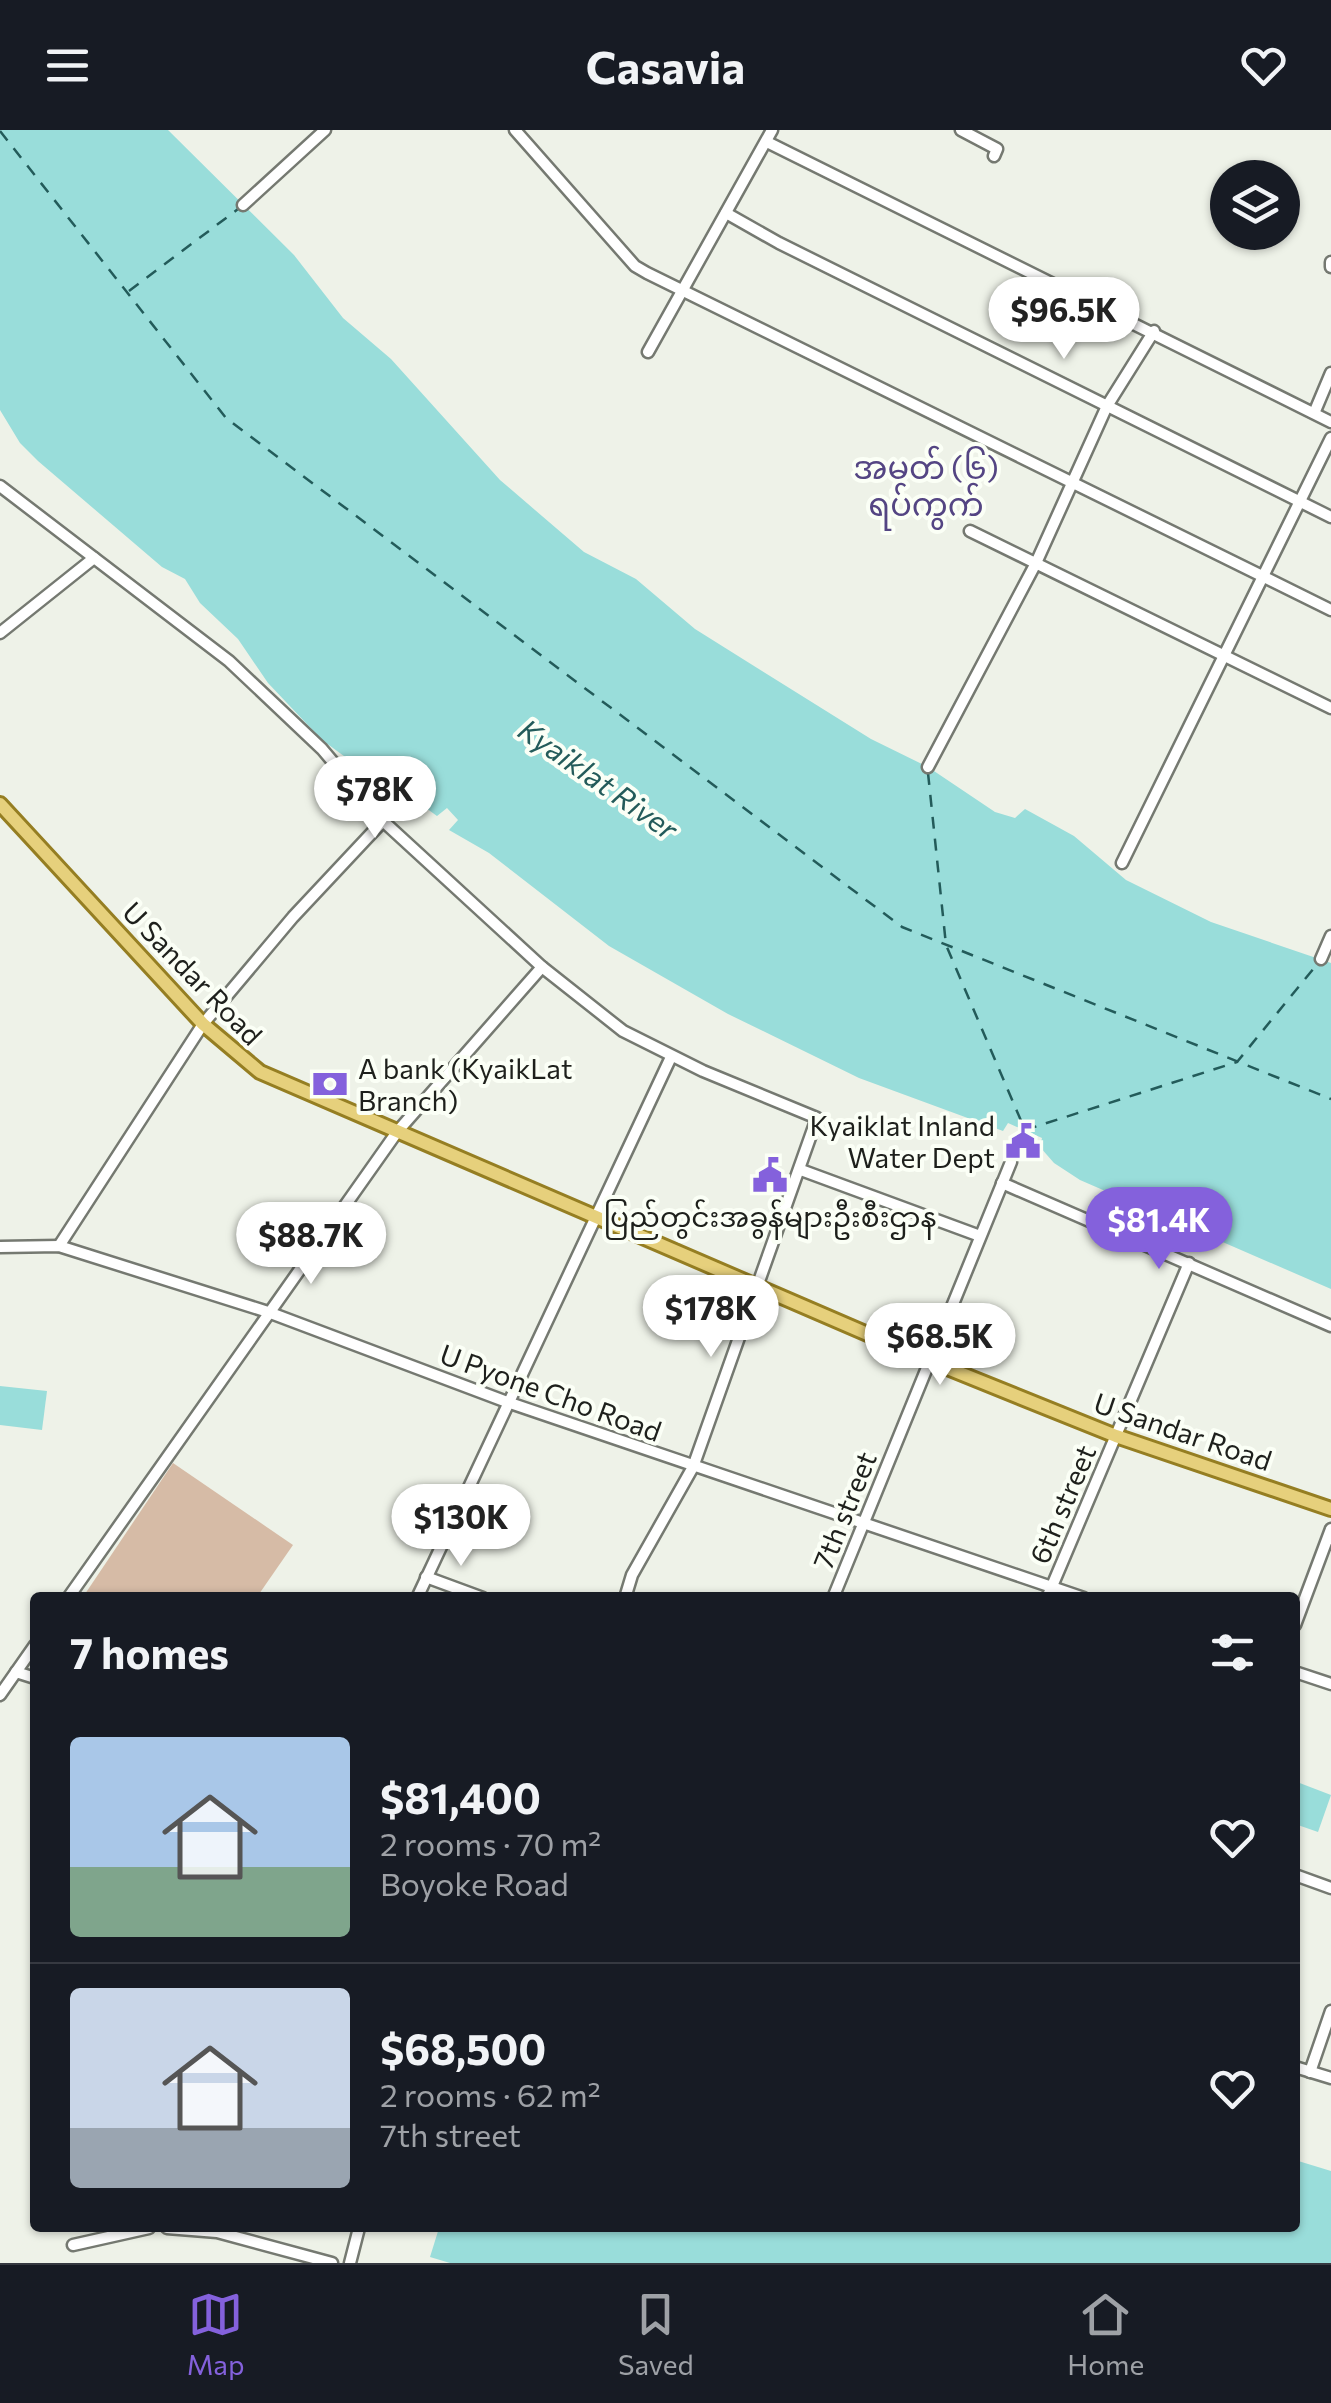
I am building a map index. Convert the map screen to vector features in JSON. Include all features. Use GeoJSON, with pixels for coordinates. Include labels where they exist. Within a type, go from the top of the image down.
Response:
{"type":"FeatureCollection","features":[{"type":"Feature","properties":{"kind":"main road","name":"U Sandar Road"},"geometry":{"type":"LineString","coordinates":[[0,804],[204,1024],[246,1064],[930,1361],[1116,1436],[1331,1508]]}},
{"type":"Feature","properties":{"kind":"street"},"geometry":{"type":"LineString","coordinates":[[243,205],[325,130]]}},
{"type":"Feature","properties":{"kind":"street"},"geometry":{"type":"LineString","coordinates":[[533,130],[519,134],[635,266],[1070,486],[1331,610]]}},
{"type":"Feature","properties":{"kind":"street"},"geometry":{"type":"LineString","coordinates":[[648,352],[684,294],[772,130]]}},
{"type":"Feature","properties":{"kind":"street"},"geometry":{"type":"LineString","coordinates":[[961,130],[997,149],[994,156]]}},
{"type":"Feature","properties":{"kind":"street"},"geometry":{"type":"LineString","coordinates":[[767,142],[1331,422]]}},
{"type":"Feature","properties":{"kind":"street"},"geometry":{"type":"LineString","coordinates":[[726,213],[1331,517]]}},
{"type":"Feature","properties":{"kind":"street"},"geometry":{"type":"LineString","coordinates":[[928,767],[1036,563],[1107,406],[1154,331]]}},
{"type":"Feature","properties":{"kind":"street"},"geometry":{"type":"LineString","coordinates":[[1315,411],[1331,373]]}},
{"type":"Feature","properties":{"kind":"street"},"geometry":{"type":"LineString","coordinates":[[1122,863],[1331,438]]}},
{"type":"Feature","properties":{"kind":"street"},"geometry":{"type":"LineString","coordinates":[[0,486],[229,661],[322,749],[383,821],[542,966],[623,1032],[671,1056],[816,1115],[818,1123],[693,1466],[632,1574],[627,1592]]}},
{"type":"Feature","properties":{"kind":"street"},"geometry":{"type":"LineString","coordinates":[[970,531],[1331,708]]}},
{"type":"Feature","properties":{"kind":"street"},"geometry":{"type":"LineString","coordinates":[[0,633],[94,558]]}},
{"type":"Feature","properties":{"kind":"street"},"geometry":{"type":"LineString","coordinates":[[58,1246],[204,1024],[293,917],[383,821]]}},
{"type":"Feature","properties":{"kind":"street"},"geometry":{"type":"LineString","coordinates":[[1321,959],[1331,936]]}},
{"type":"Feature","properties":{"kind":"street"},"geometry":{"type":"LineString","coordinates":[[72,1592],[398,1132],[542,966]]}},
{"type":"Feature","properties":{"kind":"street"},"geometry":{"type":"LineString","coordinates":[[420,1592],[671,1056]]}},
{"type":"Feature","properties":{"kind":"street","name":"7th street"},"geometry":{"type":"LineString","coordinates":[[835,1592],[1010,1162]]}},
{"type":"Feature","properties":{"kind":"street"},"geometry":{"type":"LineString","coordinates":[[801,1170],[980,1236]]}},
{"type":"Feature","properties":{"kind":"street"},"geometry":{"type":"LineString","coordinates":[[1002,1182],[1331,1326]]}},
{"type":"Feature","properties":{"kind":"street","name":"U Pyone Cho Road"},"geometry":{"type":"LineString","coordinates":[[0,1247],[58,1246],[268,1312],[507,1402],[864,1523],[1049,1592]]}},
{"type":"Feature","properties":{"kind":"street","name":"6th street"},"geometry":{"type":"LineString","coordinates":[[1049,1592],[1189,1263]]}},
{"type":"Feature","properties":{"kind":"street"},"geometry":{"type":"LineString","coordinates":[[1300,1612],[1331,1529]]}},
{"type":"Feature","properties":{"kind":"street"},"geometry":{"type":"LineString","coordinates":[[426,1578],[466,1592]]}},
{"type":"Feature","properties":{"kind":"street"},"geometry":{"type":"LineString","coordinates":[[0,1695],[30,1652]]}},
{"type":"Feature","properties":{"kind":"street"},"geometry":{"type":"LineString","coordinates":[[16,1672],[30,1676]]}},
{"type":"Feature","properties":{"kind":"street"},"geometry":{"type":"LineString","coordinates":[[1300,1674],[1331,1684]]}},
{"type":"Feature","properties":{"kind":"street"},"geometry":{"type":"LineString","coordinates":[[1300,1878],[1331,1888]]}},
{"type":"Feature","properties":{"kind":"street"},"geometry":{"type":"LineString","coordinates":[[1310,2072],[1331,2011]]}},
{"type":"Feature","properties":{"kind":"street"},"geometry":{"type":"LineString","coordinates":[[1300,2069],[1331,2078]]}},
{"type":"Feature","properties":{"kind":"street"},"geometry":{"type":"LineString","coordinates":[[72,2244],[130,2232]]}},
{"type":"Feature","properties":{"kind":"street"},"geometry":{"type":"LineString","coordinates":[[217,2232],[332,2263]]}},
{"type":"Feature","properties":{"kind":"street"},"geometry":{"type":"LineString","coordinates":[[350,2263],[358,2232]]}},
{"type":"Feature","properties":{"kind":"shaded area"},"geometry":{"type":"Polygon","coordinates":[[[173,1463],[293,1545],[260,1592],[86,1592],[173,1463]]]}},
{"type":"Feature","properties":{"kind":"water","name":"Kyaiklat River"},"geometry":{"type":"Polygon","coordinates":[[[0,130],[168,130],[294,255],[343,318],[391,359],[500,480],[584,552],[636,579],[695,629],[871,739],[928,767],[995,812],[1015,818],[1025,809],[1074,836],[1126,880],[1211,922],[1331,963],[1331,1289],[1080,1180],[1054,1163],[1040,1147],[1042,1138],[1008,1123],[1003,1131],[859,1078],[728,1014],[609,946],[489,853],[449,830],[458,820],[447,808],[437,816],[419,803],[400,797],[322,740],[268,683],[238,639],[200,603],[185,579],[162,567],[38,461],[20,443],[0,410],[0,130]]]}},
{"type":"Feature","properties":{"kind":"water"},"geometry":{"type":"Polygon","coordinates":[[[0,1386],[47,1391],[42,1430],[0,1425],[0,1386]]]}},
{"type":"Feature","properties":{"kind":"water"},"geometry":{"type":"Polygon","coordinates":[[[1300,1783],[1331,1795],[1318,1832],[1300,1826],[1300,1783]]]}},
{"type":"Feature","properties":{"kind":"water"},"geometry":{"type":"Polygon","coordinates":[[[1300,2162],[1331,2171],[1331,2263],[450,2263],[430,2257],[438,2232],[1300,2232],[1300,2162]]]}},
{"type":"Feature","properties":{"kind":"ferry route"},"geometry":{"type":"LineString","coordinates":[[0,131],[226,418],[902,927],[1331,1099]]}},
{"type":"Feature","properties":{"kind":"ferry route"},"geometry":{"type":"LineString","coordinates":[[129,291],[238,209]]}},
{"type":"Feature","properties":{"kind":"ferry route"},"geometry":{"type":"LineString","coordinates":[[928,773],[946,945],[1025,1130],[1237,1062],[1319,962]]}},
{"type":"Feature","properties":{"kind":"place","name":"A bank (KyaikLat Branch)"},"geometry":{"type":"Point","coordinates":[330,1084]}},
{"type":"Feature","properties":{"kind":"place","name":"Kyaiklat Inland Water Dept"},"geometry":{"type":"Point","coordinates":[1023,1141]}},
{"type":"Feature","properties":{"kind":"place","name":"ပြည်တွင်းအခွန်များဦးစီးဌာန"},"geometry":{"type":"Point","coordinates":[770,1175]}},
{"type":"Feature","properties":{"kind":"district","name":"အမှတ် (၆) ရပ်ကွက်"},"geometry":{"type":"Point","coordinates":[926,484]}}]}
